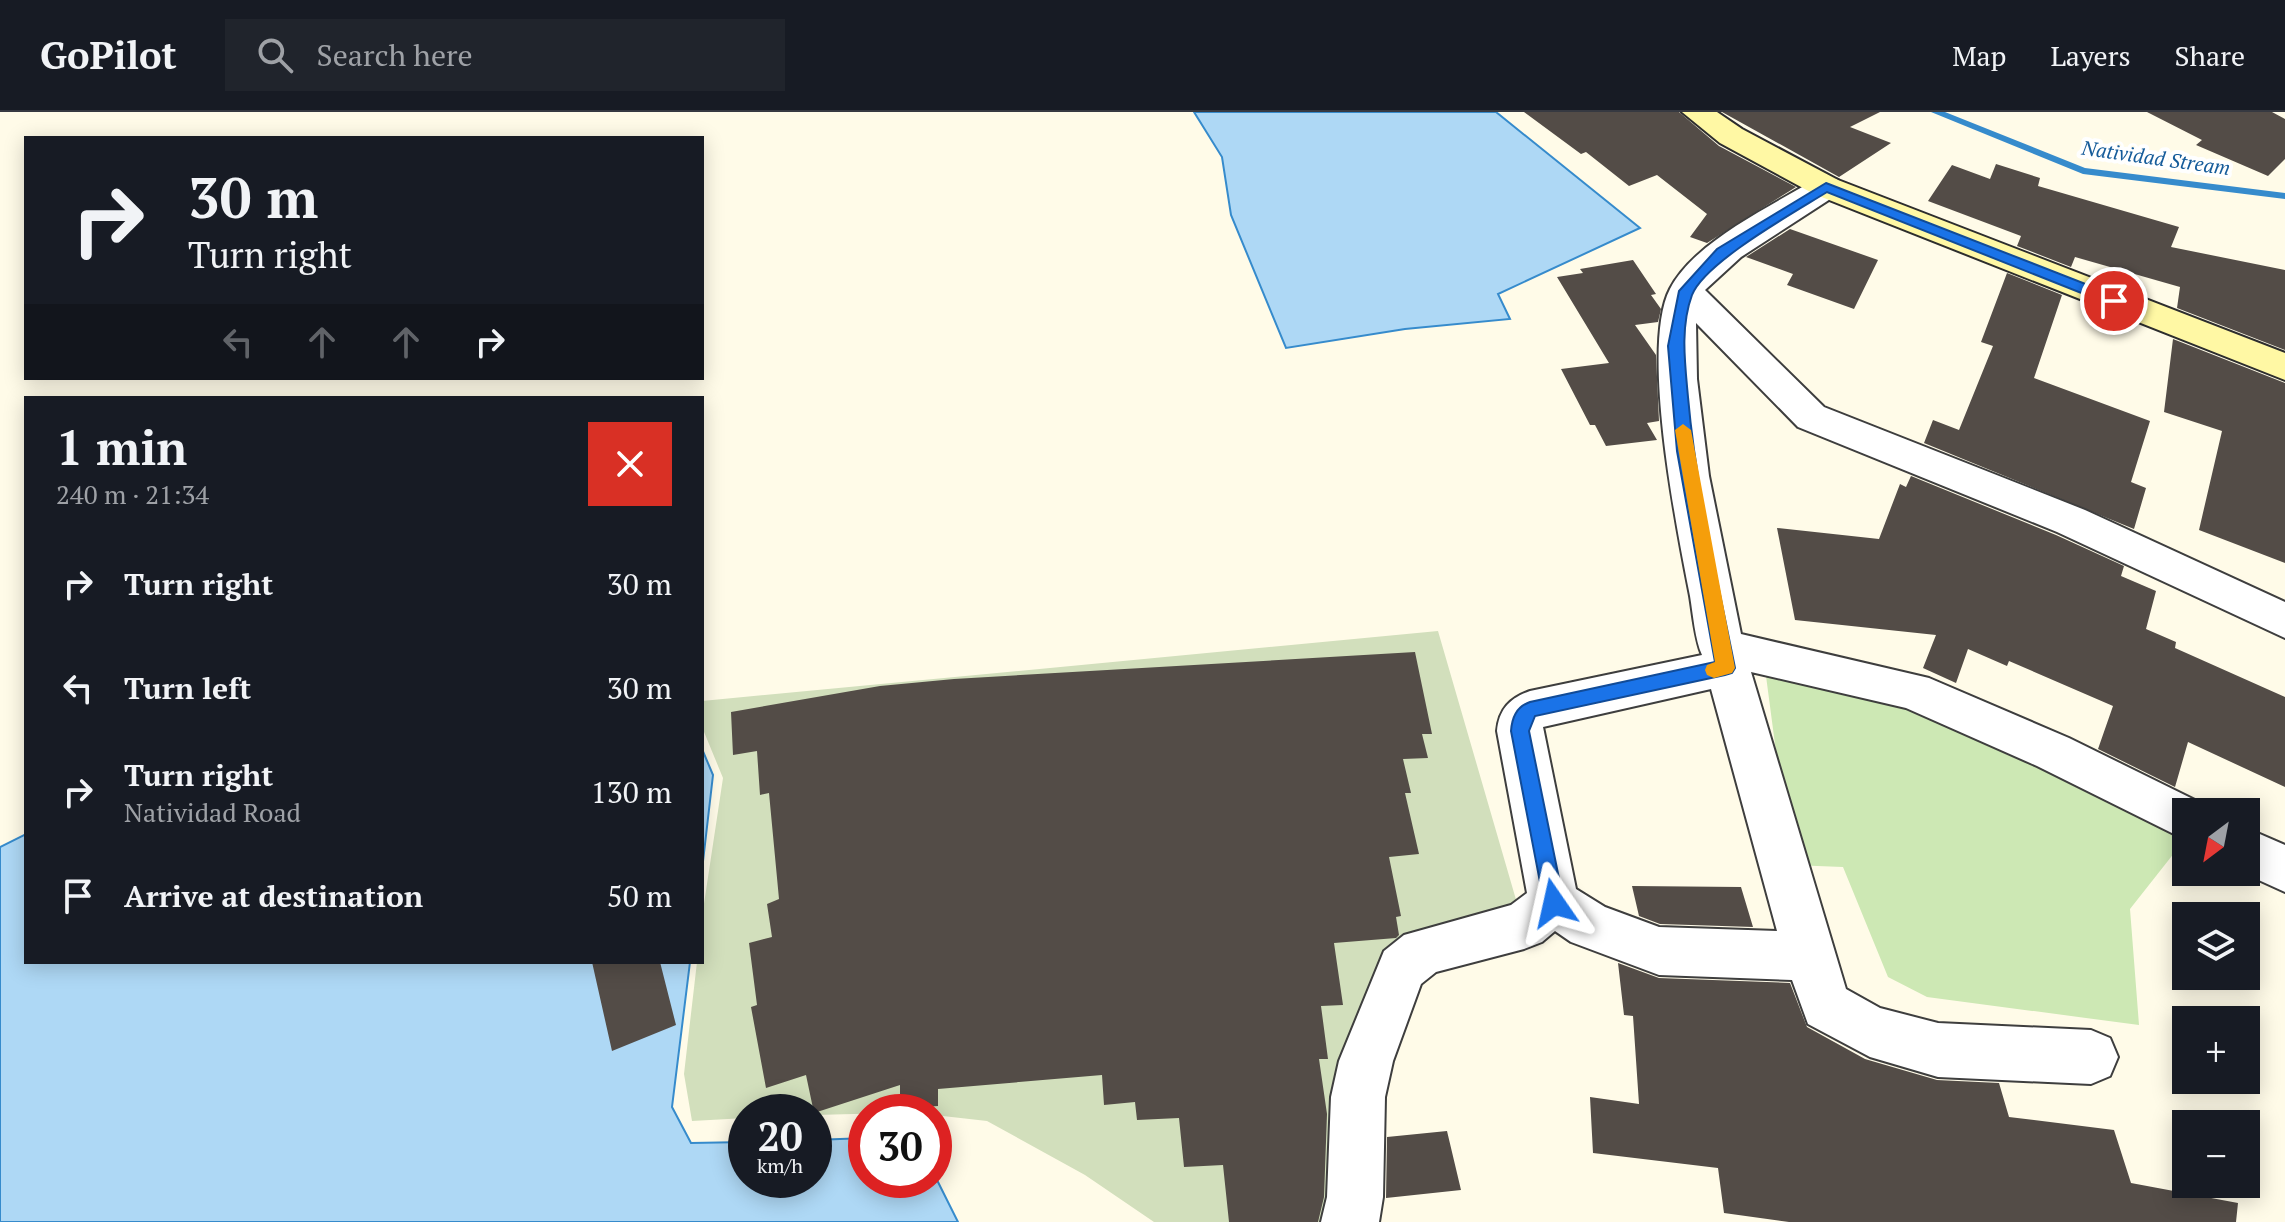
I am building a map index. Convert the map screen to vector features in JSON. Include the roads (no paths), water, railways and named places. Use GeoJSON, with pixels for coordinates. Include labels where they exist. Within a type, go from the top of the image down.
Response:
{"type":"FeatureCollection","features":[{"type":"Feature","properties":{"kind":"street"},"geometry":{"type":"LineString","coordinates":[[1697,112],[1731,136],[1826,187],[2285,367]]}},
{"type":"Feature","properties":{"kind":"street"},"geometry":{"type":"LineString","coordinates":[[1826,187],[1722,252],[1686,291],[1676,346],[1685,451],[1723,657],[1810,956],[1826,1006],[1870,1031],[1938,1050],[2091,1057]]}},
{"type":"Feature","properties":{"kind":"street"},"geometry":{"type":"LineString","coordinates":[[1686,291],[1811,417],[2071,521],[2285,621]]}},
{"type":"Feature","properties":{"kind":"street"},"geometry":{"type":"LineString","coordinates":[[1810,956],[1659,951],[1589,925],[1554,903],[1520,731],[1521,720],[1530,710],[1723,657],[1913,691],[2053,752],[2172,812]]}},
{"type":"Feature","properties":{"kind":"street"},"geometry":{"type":"LineString","coordinates":[[2260,857],[2285,870]]}},
{"type":"Feature","properties":{"kind":"street"},"geometry":{"type":"LineString","coordinates":[[1350,1222],[1355,1197],[1358,1097],[1366,1061],[1402,968],[1422,952],[1524,925],[1554,903]]}},
{"type":"Feature","properties":{"kind":"water"},"geometry":{"type":"Polygon","coordinates":[[[1194,112],[1496,112],[1640,228],[1498,294],[1510,319],[1405,329],[1286,348],[1231,215],[1222,157],[1194,112]]]}},
{"type":"Feature","properties":{"kind":"water"},"geometry":{"type":"Polygon","coordinates":[[[704,754],[713,775],[704,853],[704,754]]]}},
{"type":"Feature","properties":{"kind":"water"},"geometry":{"type":"Polygon","coordinates":[[[24,835],[24,964],[690,964],[672,1107],[691,1143],[728,1142],[728,1198],[832,1198],[832,1139],[848,1139],[848,1198],[946,1198],[958,1222],[0,1222],[0,847],[24,835]]]}},
{"type":"Feature","properties":{"kind":"waterway","name":"Natividad Stream"},"geometry":{"type":"LineString","coordinates":[[1936,112],[2083,171],[2285,196]]}}]}
